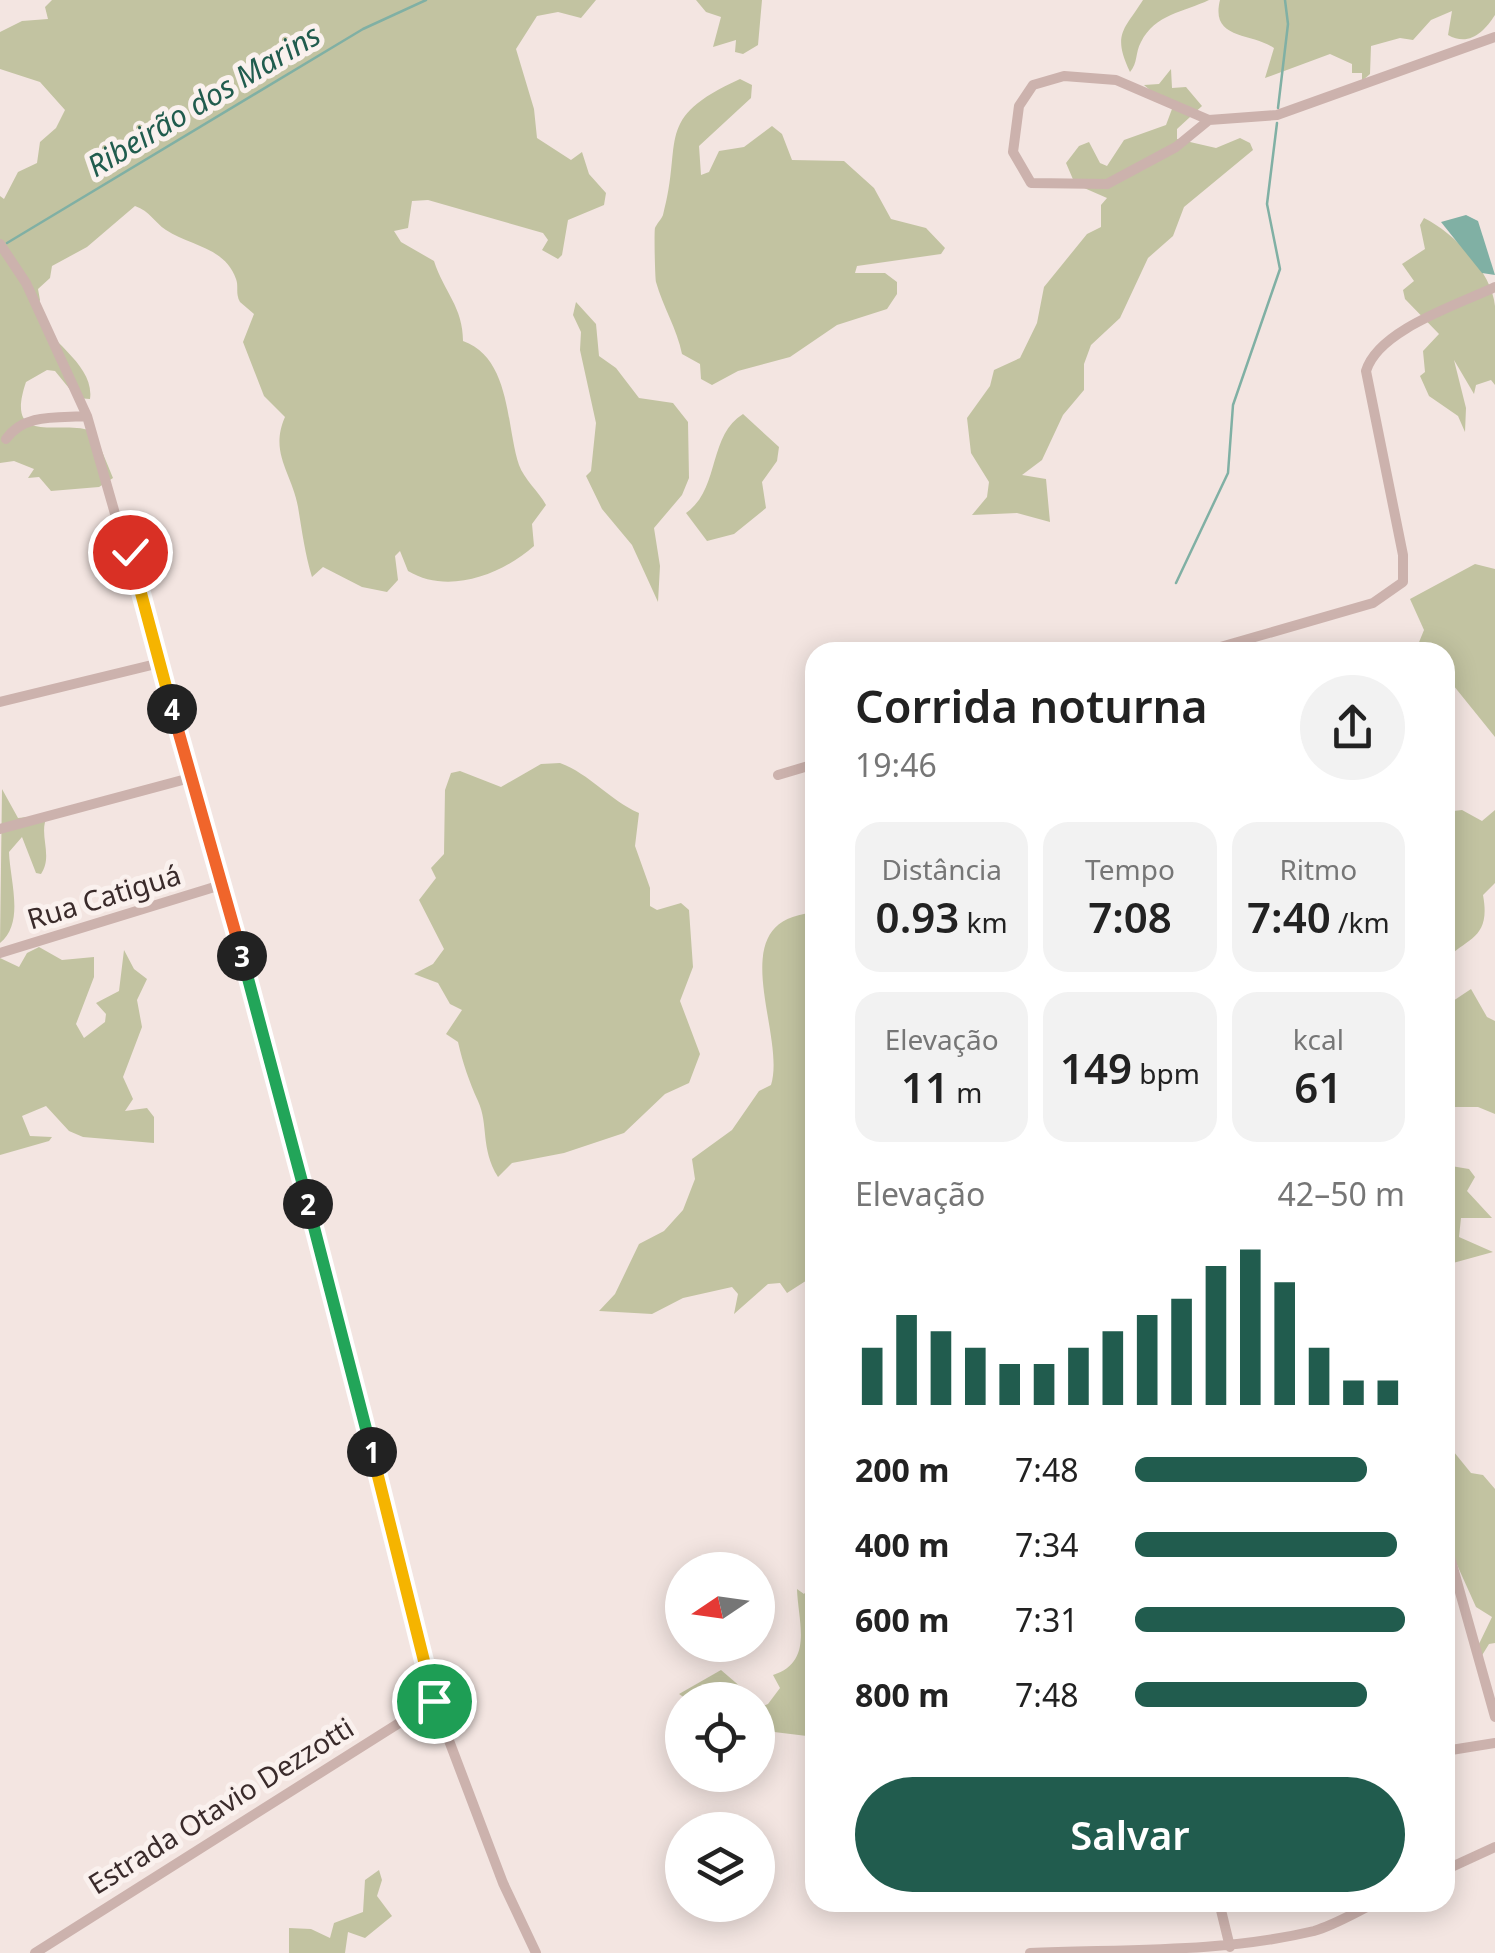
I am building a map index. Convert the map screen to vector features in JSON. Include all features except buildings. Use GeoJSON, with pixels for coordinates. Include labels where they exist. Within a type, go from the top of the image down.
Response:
{"type":"FeatureCollection","features":[{"type":"Feature","properties":{"kind":"street"},"geometry":{"type":"LineString","coordinates":[[1209,120],[1176,147],[1107,184],[1030,183],[1013,152],[1019,106],[1033,85],[1064,76],[1116,80],[1209,120],[1277,116],[1495,37]]}},
{"type":"Feature","properties":{"kind":"street"},"geometry":{"type":"LineString","coordinates":[[0,244],[26,283],[87,416],[260,1019],[434,1701],[504,1883],[536,1953]]}},
{"type":"Feature","properties":{"kind":"street"},"geometry":{"type":"LineString","coordinates":[[1238,642],[1373,604],[1402,582],[1403,555],[1366,371],[1372,352],[1390,338],[1495,286]]}},
{"type":"Feature","properties":{"kind":"street"},"geometry":{"type":"LineString","coordinates":[[6,439],[15,425],[30,420],[87,416]]}},
{"type":"Feature","properties":{"kind":"street"},"geometry":{"type":"LineString","coordinates":[[0,702],[160,663]]}},
{"type":"Feature","properties":{"kind":"street"},"geometry":{"type":"LineString","coordinates":[[778,775],[805,767]]}},
{"type":"Feature","properties":{"kind":"street"},"geometry":{"type":"LineString","coordinates":[[0,829],[190,778]]}},
{"type":"Feature","properties":{"kind":"street","name":"Rua Catiguá"},"geometry":{"type":"LineString","coordinates":[[0,952],[221,885]]}},
{"type":"Feature","properties":{"kind":"street"},"geometry":{"type":"LineString","coordinates":[[1455,1574],[1495,1717]]}},
{"type":"Feature","properties":{"kind":"street","name":"Estrada Otavio Dezzotti"},"geometry":{"type":"LineString","coordinates":[[35,1953],[434,1701]]}},
{"type":"Feature","properties":{"kind":"street"},"geometry":{"type":"LineString","coordinates":[[1455,1749],[1495,1743]]}},
{"type":"Feature","properties":{"kind":"street"},"geometry":{"type":"LineString","coordinates":[[1455,1865],[1495,1847]]}},
{"type":"Feature","properties":{"kind":"street"},"geometry":{"type":"LineString","coordinates":[[1221,1912],[1230,1947]]}},
{"type":"Feature","properties":{"kind":"street"},"geometry":{"type":"LineString","coordinates":[[1030,1953],[1230,1947],[1318,1930],[1356,1912]]}},
{"type":"Feature","properties":{"kind":"green space"},"geometry":{"type":"Polygon","coordinates":[[[52,0],[596,0],[581,18],[558,12],[537,16],[516,49],[534,109],[537,138],[571,160],[582,152],[589,174],[606,193],[604,205],[568,220],[562,255],[558,259],[542,250],[548,240],[543,233],[428,200],[412,201],[408,228],[394,231],[401,242],[434,261],[456,309],[463,341],[479,350],[498,377],[519,465],[546,505],[532,524],[534,546],[506,566],[457,581],[424,578],[408,571],[400,551],[395,556],[398,580],[387,592],[362,587],[323,567],[312,577],[295,495],[280,452],[285,417],[264,396],[243,342],[254,314],[240,302],[236,279],[224,260],[166,230],[135,206],[87,247],[52,266],[50,278],[38,289],[40,300],[35,312],[85,375],[90,399],[77,398],[55,371],[47,370],[26,382],[21,403],[29,424],[94,432],[113,478],[99,487],[51,491],[39,477],[28,478],[34,469],[14,461],[0,463],[0,196],[4,199],[18,172],[37,163],[40,142],[56,128],[65,110],[40,82],[0,69],[0,32],[22,21],[48,19],[45,7],[52,0]]]}},
{"type":"Feature","properties":{"kind":"green space"},"geometry":{"type":"Polygon","coordinates":[[[696,0],[762,0],[758,45],[743,54],[735,52],[736,40],[713,47],[721,17],[706,12],[696,0]]]}},
{"type":"Feature","properties":{"kind":"green space"},"geometry":{"type":"Polygon","coordinates":[[[1143,0],[1209,0],[1154,25],[1141,42],[1130,72],[1121,40],[1143,0]]]}},
{"type":"Feature","properties":{"kind":"green space"},"geometry":{"type":"Polygon","coordinates":[[[1220,0],[1495,0],[1495,15],[1481,32],[1469,38],[1448,35],[1452,11],[1431,20],[1413,40],[1400,38],[1371,46],[1370,74],[1362,81],[1362,73],[1352,73],[1352,64],[1330,54],[1265,78],[1274,48],[1227,29],[1221,22],[1220,0]]]}},
{"type":"Feature","properties":{"kind":"green space"},"geometry":{"type":"Polygon","coordinates":[[[1171,69],[1172,88],[1186,87],[1202,106],[1177,129],[1177,139],[1216,148],[1240,138],[1250,143],[1253,150],[1184,207],[1173,236],[1148,258],[1120,318],[1091,345],[1084,364],[1084,390],[1063,415],[1042,460],[1022,475],[1046,479],[1050,522],[1017,513],[972,515],[987,497],[989,482],[971,453],[967,418],[990,386],[994,370],[1020,358],[1037,323],[1044,287],[1087,234],[1101,227],[1101,205],[1107,198],[1075,184],[1066,163],[1079,146],[1089,142],[1100,163],[1107,166],[1124,140],[1166,125],[1172,109],[1144,85],[1159,84],[1171,69]]]}},
{"type":"Feature","properties":{"kind":"green space"},"geometry":{"type":"Polygon","coordinates":[[[740,79],[752,85],[751,98],[699,146],[701,175],[709,172],[719,151],[744,147],[772,126],[782,134],[792,160],[844,161],[874,188],[891,219],[926,228],[945,248],[941,254],[857,266],[855,273],[885,273],[897,282],[897,294],[887,309],[837,325],[790,357],[738,371],[712,385],[701,379],[700,364],[682,354],[659,291],[655,228],[663,215],[676,134],[683,120],[712,93],[740,79]]]}},
{"type":"Feature","properties":{"kind":"green space"},"geometry":{"type":"Polygon","coordinates":[[[1424,218],[1469,254],[1487,280],[1495,306],[1495,385],[1491,380],[1476,385],[1474,394],[1454,360],[1466,408],[1465,432],[1458,416],[1429,396],[1420,376],[1425,372],[1423,351],[1439,334],[1405,299],[1403,290],[1414,281],[1402,264],[1425,249],[1420,225],[1424,218]]]}},
{"type":"Feature","properties":{"kind":"green space"},"geometry":{"type":"Polygon","coordinates":[[[576,302],[596,324],[599,356],[616,368],[639,398],[673,403],[688,422],[689,478],[682,495],[654,528],[660,566],[658,602],[632,545],[602,509],[586,476],[591,471],[596,423],[580,350],[581,332],[573,315],[576,302]]]}},
{"type":"Feature","properties":{"kind":"green space"},"geometry":{"type":"Polygon","coordinates":[[[743,414],[779,447],[777,461],[762,482],[766,508],[734,534],[707,541],[686,513],[704,491],[724,435],[743,414]]]}},
{"type":"Feature","properties":{"kind":"green space"},"geometry":{"type":"Polygon","coordinates":[[[1475,564],[1495,569],[1495,737],[1455,687],[1455,642],[1419,642],[1424,630],[1410,599],[1475,564]]]}},
{"type":"Feature","properties":{"kind":"green space"},"geometry":{"type":"Polygon","coordinates":[[[560,763],[639,813],[635,846],[650,888],[650,906],[657,910],[681,903],[689,910],[693,967],[680,1001],[700,1054],[689,1083],[665,1094],[624,1133],[564,1153],[512,1163],[498,1177],[458,1042],[446,1034],[462,1010],[450,1004],[438,983],[414,974],[433,964],[444,949],[419,900],[436,878],[431,868],[444,854],[445,790],[451,773],[460,771],[501,787],[541,764],[560,763]]]}},
{"type":"Feature","properties":{"kind":"green space"},"geometry":{"type":"Polygon","coordinates":[[[2,789],[18,818],[48,815],[44,829],[46,859],[41,874],[36,873],[22,837],[9,852],[14,913],[8,935],[0,943],[2,789]]]}},
{"type":"Feature","properties":{"kind":"green space"},"geometry":{"type":"Polygon","coordinates":[[[1462,810],[1482,821],[1495,810],[1495,883],[1483,895],[1481,929],[1455,952],[1455,811],[1462,810]]]}},
{"type":"Feature","properties":{"kind":"green space"},"geometry":{"type":"Polygon","coordinates":[[[805,915],[805,1281],[787,1293],[780,1283],[768,1284],[734,1314],[738,1294],[732,1287],[683,1298],[652,1314],[599,1311],[615,1294],[639,1244],[664,1231],[683,1210],[695,1179],[692,1159],[732,1130],[759,1091],[771,1085],[774,1063],[763,957],[769,936],[784,921],[805,915]]]}},
{"type":"Feature","properties":{"kind":"green space"},"geometry":{"type":"Polygon","coordinates":[[[39,947],[62,960],[94,957],[94,977],[76,1024],[84,1038],[105,1022],[106,1014],[96,1003],[119,991],[124,950],[134,969],[147,979],[137,1000],[142,1027],[123,1077],[133,1099],[125,1111],[147,1108],[154,1117],[154,1143],[83,1137],[69,1131],[46,1106],[22,1116],[30,1136],[52,1137],[49,1141],[0,1155],[0,958],[19,967],[27,953],[39,947]]]}},
{"type":"Feature","properties":{"kind":"green space"},"geometry":{"type":"Polygon","coordinates":[[[1471,989],[1487,1017],[1495,1021],[1495,1114],[1478,1107],[1455,1107],[1455,1000],[1471,989]]]}},
{"type":"Feature","properties":{"kind":"green space"},"geometry":{"type":"Polygon","coordinates":[[[1455,1167],[1469,1169],[1475,1177],[1467,1191],[1492,1218],[1461,1218],[1459,1237],[1493,1252],[1455,1262],[1455,1167]]]}},
{"type":"Feature","properties":{"kind":"green space"},"geometry":{"type":"Polygon","coordinates":[[[1455,1453],[1471,1473],[1483,1475],[1495,1489],[1495,1643],[1489,1644],[1481,1657],[1478,1646],[1492,1617],[1476,1607],[1455,1560],[1455,1453]]]}},
{"type":"Feature","properties":{"kind":"green space"},"geometry":{"type":"Polygon","coordinates":[[[797,1589],[805,1593],[805,1736],[775,1732],[775,1695],[780,1688],[773,1675],[794,1661],[801,1640],[797,1589]]]}},
{"type":"Feature","properties":{"kind":"green space"},"geometry":{"type":"Polygon","coordinates":[[[721,1670],[735,1682],[700,1682],[721,1670]]]}},
{"type":"Feature","properties":{"kind":"green space"},"geometry":{"type":"Polygon","coordinates":[[[379,1870],[382,1880],[377,1896],[392,1916],[365,1938],[348,1932],[345,1953],[289,1953],[289,1928],[311,1929],[330,1938],[334,1923],[363,1912],[365,1880],[379,1870]]]}},
{"type":"Feature","properties":{"kind":"water"},"geometry":{"type":"Polygon","coordinates":[[[1466,215],[1478,221],[1495,275],[1482,273],[1441,222],[1466,215]]]}},
{"type":"Feature","properties":{"kind":"waterway","name":"Ribeirão dos Marins"},"geometry":{"type":"LineString","coordinates":[[7,243],[363,29],[426,0]]}},
{"type":"Feature","properties":{"kind":"waterway"},"geometry":{"type":"LineString","coordinates":[[1278,108],[1288,24],[1285,0]]}},
{"type":"Feature","properties":{"kind":"waterway"},"geometry":{"type":"LineString","coordinates":[[1176,583],[1228,473],[1233,405],[1280,269],[1267,204],[1277,123]]}},
{"type":"Feature","properties":{"kind":"route"},"geometry":{"type":"LineString","coordinates":[[130,552],[255,1002],[434,1701]]}}]}
